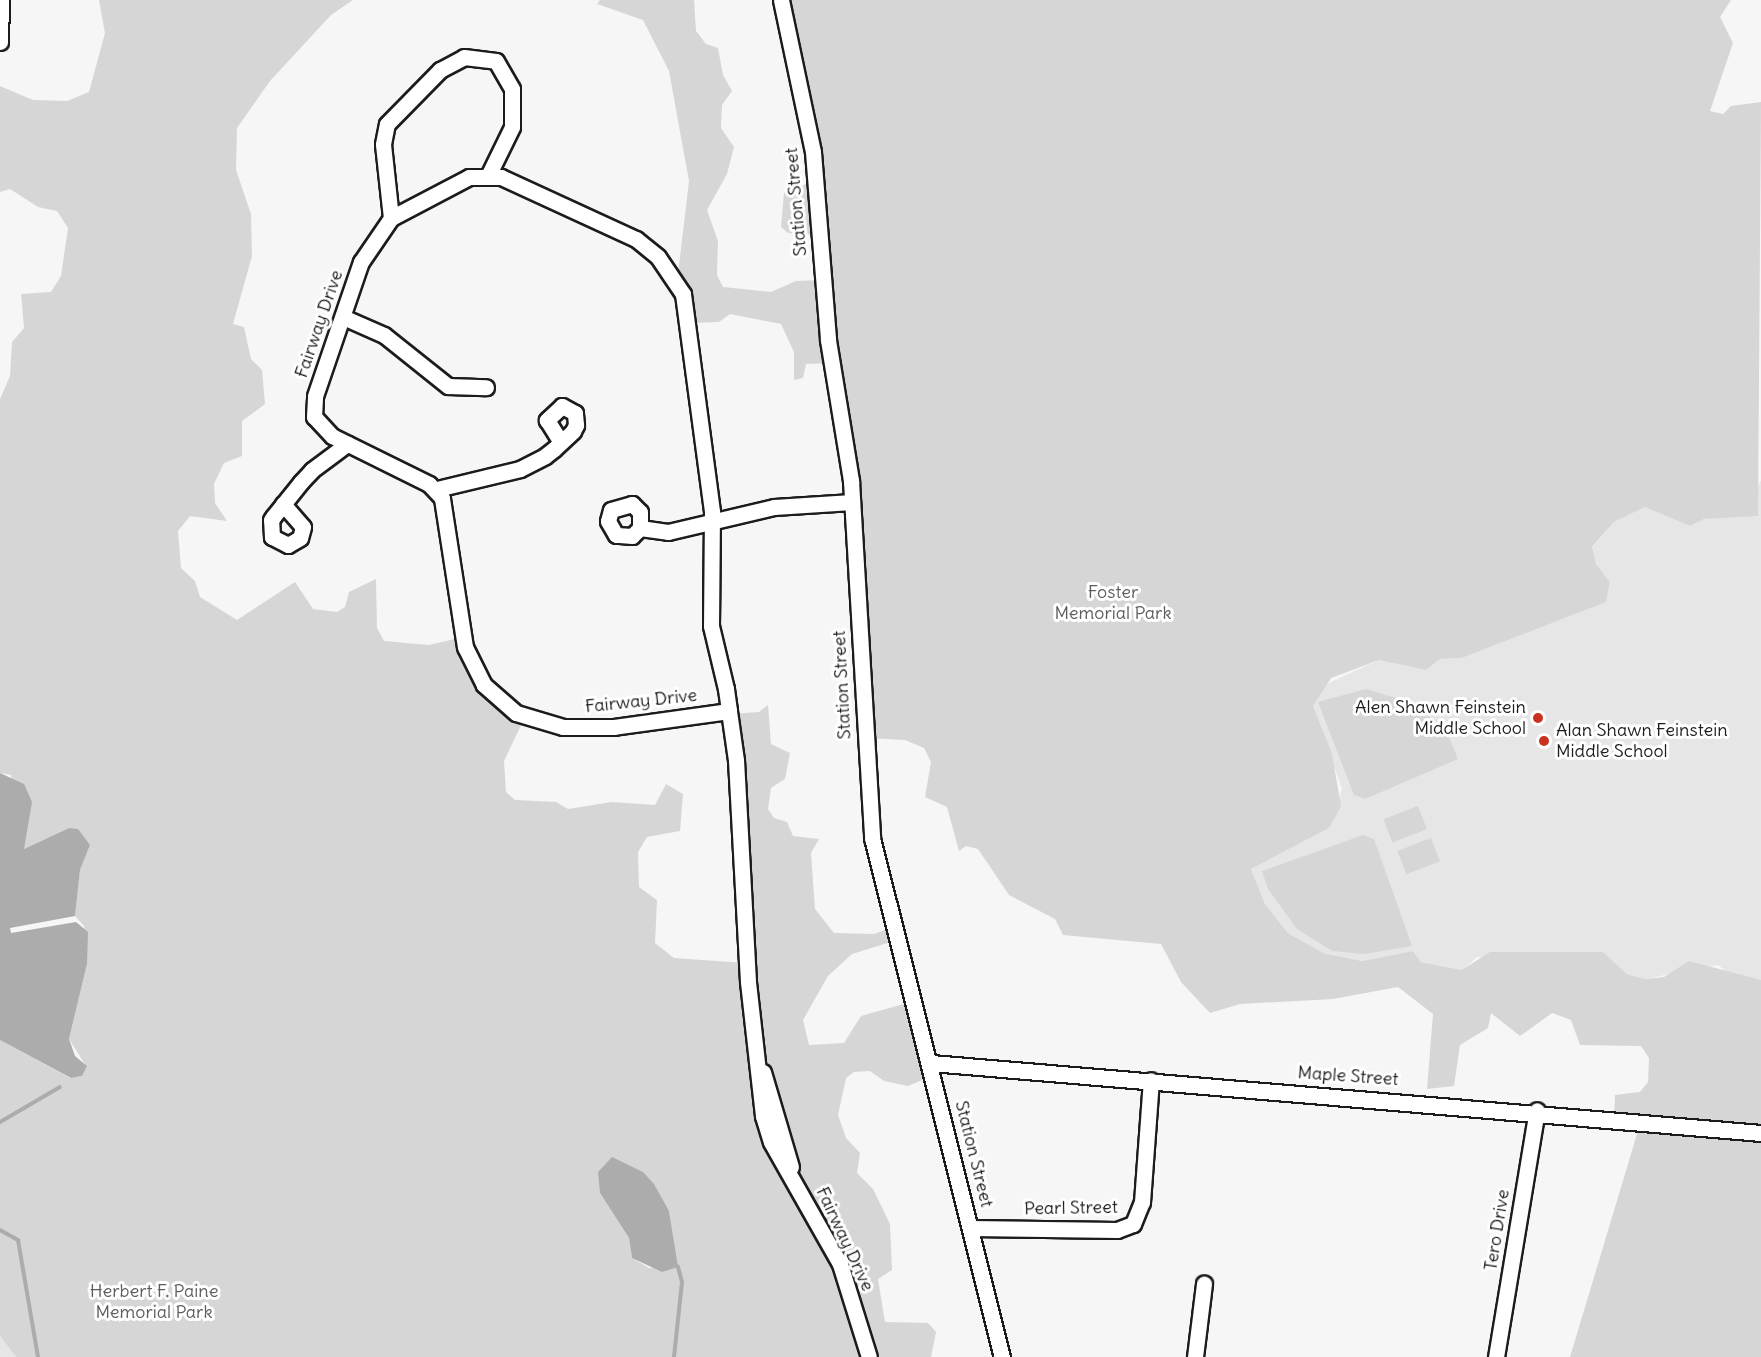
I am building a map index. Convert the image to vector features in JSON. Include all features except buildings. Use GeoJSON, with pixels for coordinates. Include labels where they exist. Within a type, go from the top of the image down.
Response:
{"type":"FeatureCollection","features":[{"type":"Feature","properties":{"kind":"street"},"geometry":{"type":"LineString","coordinates":[[0,42],[1,0]]}},
{"type":"Feature","properties":{"kind":"street","name":"Station Street"},"geometry":{"type":"LineString","coordinates":[[781,0],[813,152],[828,340],[852,502],[872,838],[931,1063],[1002,1357]]}},
{"type":"Feature","properties":{"kind":"street"},"geometry":{"type":"LineString","coordinates":[[391,218],[384,135],[393,114],[446,65],[470,56],[501,65],[514,96],[510,134],[489,174]]}},
{"type":"Feature","properties":{"kind":"street","name":"Fairway Drive"},"geometry":{"type":"LineString","coordinates":[[729,711],[614,727],[562,727],[516,713],[498,701],[472,668],[465,647],[449,527],[437,489],[322,429],[314,410],[365,252],[391,218],[469,177],[489,174],[622,231],[658,257],[676,281],[690,321],[712,522],[711,626],[729,711],[756,1058],[777,1110],[792,1173],[840,1264],[869,1357]]}},
{"type":"Feature","properties":{"kind":"street"},"geometry":{"type":"LineString","coordinates":[[387,182],[416,203]]}},
{"type":"Feature","properties":{"kind":"street"},"geometry":{"type":"LineString","coordinates":[[343,317],[384,334],[448,387],[486,387]]}},
{"type":"Feature","properties":{"kind":"street"},"geometry":{"type":"LineString","coordinates":[[437,489],[520,469],[561,442]]}},
{"type":"Feature","properties":{"kind":"street"},"geometry":{"type":"LineString","coordinates":[[283,504],[312,470],[347,444]]}},
{"type":"Feature","properties":{"kind":"street"},"geometry":{"type":"LineString","coordinates":[[640,528],[668,532],[774,507],[852,502]]}},
{"type":"Feature","properties":{"kind":"street","name":"Maple Street"},"geometry":{"type":"LineString","coordinates":[[931,1063],[1537,1110],[1761,1132]]}},
{"type":"Feature","properties":{"kind":"street","name":"Pearl Street"},"geometry":{"type":"LineString","coordinates":[[971,1228],[1117,1230],[1133,1224],[1142,1202],[1151,1080]]}},
{"type":"Feature","properties":{"kind":"street","name":"Tero Drive"},"geometry":{"type":"LineString","coordinates":[[1496,1357],[1537,1110]]}},
{"type":"Feature","properties":{"kind":"street"},"geometry":{"type":"LineString","coordinates":[[1195,1357],[1204,1284]]}},
{"type":"Feature","properties":{"kind":"shaded area","name":"Alan Shawn Feinstein Middle School"},"geometry":{"type":"Polygon","coordinates":[[[1761,480],[1761,980],[1730,974],[1718,965],[1644,979],[1627,974],[1603,952],[1477,957],[1463,970],[1421,962],[1413,951],[1362,961],[1323,953],[1288,933],[1265,904],[1251,869],[1329,828],[1342,789],[1313,706],[1320,687],[1379,660],[1426,670],[1440,659],[1462,658],[1606,602],[1610,582],[1596,564],[1592,548],[1614,522],[1645,507],[1690,526],[1704,519],[1758,515],[1755,494],[1761,480]]]}},
{"type":"Feature","properties":{"kind":"shaded area"},"geometry":{"type":"Polygon","coordinates":[[[0,773],[24,784],[32,802],[24,849],[69,828],[78,829],[90,845],[80,870],[75,916],[10,928],[11,933],[76,922],[88,932],[87,964],[69,1039],[75,1056],[87,1066],[82,1076],[71,1078],[0,1040],[0,773]]]}},
{"type":"Feature","properties":{"kind":"shaded area"},"geometry":{"type":"Polygon","coordinates":[[[612,1157],[643,1172],[654,1184],[669,1211],[678,1267],[662,1272],[632,1258],[629,1238],[600,1193],[598,1172],[612,1157]]]}},
{"type":"Feature","properties":{"kind":"shaded area"},"geometry":{"type":"Polygon","coordinates":[[[0,1336],[13,1353],[16,1357],[0,1357],[0,1336]]]}},
{"type":"Feature","properties":{"kind":"green space","name":"Herbert F. Paine Memorial Park"},"geometry":{"type":"Polygon","coordinates":[[[99,0],[353,0],[331,15],[270,81],[237,128],[236,170],[251,214],[252,256],[233,324],[244,327],[251,359],[262,370],[265,404],[242,421],[242,456],[224,463],[214,484],[215,503],[227,521],[190,516],[178,531],[181,568],[195,581],[200,597],[237,620],[295,582],[313,609],[337,612],[345,607],[349,592],[376,579],[377,628],[384,641],[429,645],[463,637],[473,667],[524,719],[504,761],[506,792],[515,800],[556,802],[568,809],[612,802],[655,805],[666,784],[683,794],[680,831],[647,837],[638,852],[639,887],[657,900],[655,943],[674,958],[745,963],[731,714],[759,712],[768,705],[771,744],[790,753],[785,779],[771,788],[768,809],[774,818],[787,822],[793,836],[819,839],[811,853],[815,909],[834,933],[874,934],[896,926],[897,940],[852,954],[828,976],[803,1020],[809,1045],[844,1043],[861,1016],[914,1001],[932,1076],[908,1086],[884,1081],[870,1071],[854,1072],[846,1078],[838,1115],[846,1138],[860,1153],[857,1173],[873,1189],[890,1224],[892,1270],[878,1279],[885,1322],[928,1323],[936,1332],[931,1357],[16,1357],[0,1336],[0,1040],[70,1078],[82,1076],[86,1066],[69,1039],[87,964],[84,926],[75,916],[80,870],[90,845],[69,828],[24,849],[11,775],[0,773],[0,399],[10,376],[12,342],[24,328],[21,294],[51,292],[61,276],[68,228],[57,211],[38,207],[10,189],[0,192],[0,86],[33,100],[67,101],[89,92],[105,33],[99,0]],[[643,1172],[600,1193],[629,1238],[632,1258],[649,1268],[677,1267],[669,1211],[643,1172]]]}},
{"type":"Feature","properties":{"kind":"green space","name":"Foster Memorial Park"},"geometry":{"type":"Polygon","coordinates":[[[600,0],[694,0],[696,31],[706,44],[718,48],[723,75],[732,91],[722,105],[721,128],[734,147],[727,174],[707,210],[718,241],[717,275],[723,287],[771,292],[796,281],[821,280],[819,235],[788,233],[781,227],[784,193],[816,180],[782,0],[1731,0],[1720,17],[1733,43],[1710,111],[1723,114],[1731,106],[1761,102],[1758,516],[1704,519],[1690,526],[1645,507],[1614,522],[1592,547],[1596,564],[1610,582],[1606,602],[1462,658],[1440,659],[1426,670],[1379,660],[1331,678],[1313,706],[1332,754],[1341,806],[1329,828],[1251,869],[1265,904],[1288,933],[1323,953],[1362,961],[1413,951],[1421,962],[1462,970],[1490,952],[1603,952],[1627,974],[1644,979],[1664,977],[1689,961],[1761,980],[1761,1357],[1570,1357],[1640,1124],[1614,1120],[1615,1095],[1640,1092],[1648,1082],[1649,1058],[1641,1046],[1580,1045],[1571,1020],[1552,1013],[1520,1036],[1491,1013],[1488,1028],[1460,1045],[1454,1086],[1427,1089],[1433,1014],[1398,987],[1333,999],[1240,1004],[1210,1013],[1181,982],[1161,944],[1063,935],[1055,919],[1009,895],[978,849],[966,846],[959,851],[947,807],[925,797],[931,762],[924,748],[905,740],[865,738],[854,509],[830,363],[806,364],[803,378],[794,380],[794,352],[781,324],[730,314],[719,322],[694,323],[677,282],[689,181],[669,71],[643,20],[597,4],[600,0]]]}},
{"type":"Feature","properties":{"kind":"green space"},"geometry":{"type":"Polygon","coordinates":[[[1366,689],[1416,704],[1448,735],[1458,759],[1365,799],[1354,795],[1318,702],[1366,689]]]}},
{"type":"Feature","properties":{"kind":"green space"},"geometry":{"type":"Polygon","coordinates":[[[1418,806],[1427,829],[1392,843],[1383,819],[1418,806]]]}},
{"type":"Feature","properties":{"kind":"green space"},"geometry":{"type":"Polygon","coordinates":[[[1363,835],[1374,839],[1412,946],[1364,954],[1332,951],[1297,929],[1268,889],[1262,871],[1363,835]]]}},
{"type":"Feature","properties":{"kind":"green space"},"geometry":{"type":"Polygon","coordinates":[[[1431,838],[1440,861],[1406,874],[1397,851],[1431,838]]]}},
{"type":"Feature","properties":{"kind":"waterway"},"geometry":{"type":"LineString","coordinates":[[0,1122],[60,1087]]}},
{"type":"Feature","properties":{"kind":"waterway"},"geometry":{"type":"LineString","coordinates":[[0,1230],[18,1240],[38,1357]]}},
{"type":"Feature","properties":{"kind":"waterway"},"geometry":{"type":"LineString","coordinates":[[674,1357],[682,1282],[678,1267]]}},
{"type":"Feature","properties":{"kind":"place","name":"Alen Shawn Feinstein Middle School"},"geometry":{"type":"Point","coordinates":[1538,718]}},
{"type":"Feature","properties":{"kind":"place","name":"Alan Shawn Feinstein Middle School"},"geometry":{"type":"Point","coordinates":[1544,741]}}]}
